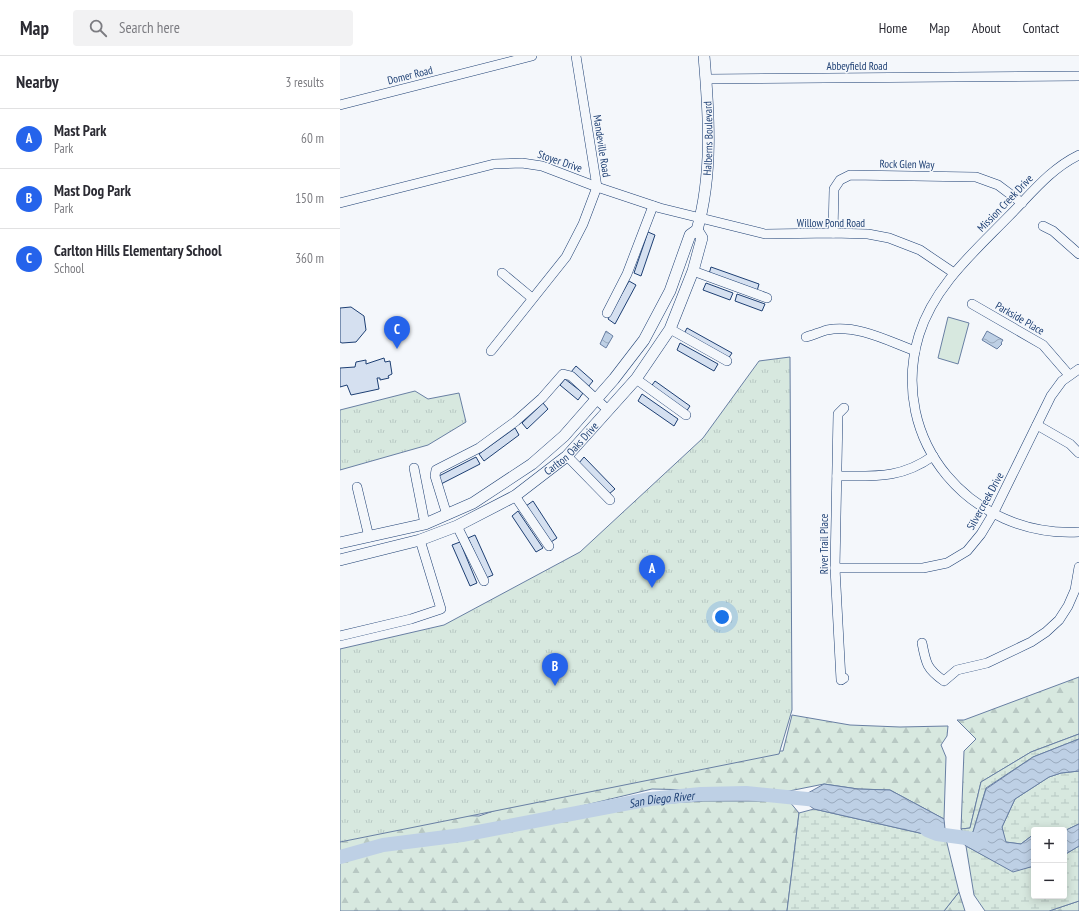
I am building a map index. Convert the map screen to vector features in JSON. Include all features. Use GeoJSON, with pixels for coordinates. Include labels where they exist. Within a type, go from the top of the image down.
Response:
{"type":"FeatureCollection","features":[{"type":"Feature","properties":{"kind":"main road","name":"Halberns Boulevard"},"geometry":{"type":"LineString","coordinates":[[700,219],[706,187],[709,145],[704,56]]}},
{"type":"Feature","properties":{"kind":"main road","name":"Carlton Oaks Drive"},"geometry":{"type":"LineString","coordinates":[[340,543],[431,522],[473,503],[532,464],[564,436],[644,340],[670,291],[690,235],[697,230],[700,219]]}},
{"type":"Feature","properties":{"kind":"main road","name":"Carlton Oaks Drive"},"geometry":{"type":"LineString","coordinates":[[340,560],[420,540],[457,526],[514,496],[567,456],[636,379],[670,329],[693,271],[702,238],[697,230]]}},
{"type":"Feature","properties":{"kind":"street","name":"Domer Road"},"geometry":{"type":"LineString","coordinates":[[340,105],[532,56]]}},
{"type":"Feature","properties":{"kind":"street","name":"Mandeville Road"},"geometry":{"type":"LineString","coordinates":[[491,351],[566,257],[583,224],[597,187],[576,56]]}},
{"type":"Feature","properties":{"kind":"street","name":"Abbeyfield Road"},"geometry":{"type":"LineString","coordinates":[[706,79],[1079,76]]}},
{"type":"Feature","properties":{"kind":"street","name":"Mission Creek Drive"},"geometry":{"type":"LineString","coordinates":[[1079,155],[1052,172],[954,273],[937,296],[922,325],[915,351],[913,379],[916,408],[923,433],[933,456],[955,485],[973,501],[993,514],[1031,528],[1058,532],[1079,532]]}},
{"type":"Feature","properties":{"kind":"street","name":"Stoyer Drive"},"geometry":{"type":"LineString","coordinates":[[340,203],[494,164],[510,162],[542,166],[597,187],[654,206],[700,219]]}},
{"type":"Feature","properties":{"kind":"street","name":"Rock Glen Way"},"geometry":{"type":"LineString","coordinates":[[833,233],[834,189],[840,180],[850,175],[976,177],[998,184],[1022,203]]}},
{"type":"Feature","properties":{"kind":"street"},"geometry":{"type":"LineString","coordinates":[[607,313],[627,274],[654,206]]}},
{"type":"Feature","properties":{"kind":"street","name":"Willow Pond Road"},"geometry":{"type":"LineString","coordinates":[[700,219],[765,234],[868,234],[899,241],[929,255],[954,273]]}},
{"type":"Feature","properties":{"kind":"street"},"geometry":{"type":"LineString","coordinates":[[1044,226],[1053,231],[1079,254]]}},
{"type":"Feature","properties":{"kind":"street"},"geometry":{"type":"LineString","coordinates":[[693,271],[767,298]]}},
{"type":"Feature","properties":{"kind":"street"},"geometry":{"type":"LineString","coordinates":[[502,273],[532,298]]}},
{"type":"Feature","properties":{"kind":"street","name":"Parkside Place"},"geometry":{"type":"LineString","coordinates":[[972,304],[1044,345],[1069,375]]}},
{"type":"Feature","properties":{"kind":"street"},"geometry":{"type":"LineString","coordinates":[[670,329],[727,361]]}},
{"type":"Feature","properties":{"kind":"street"},"geometry":{"type":"LineString","coordinates":[[806,337],[827,330],[856,331],[876,336],[915,351]]}},
{"type":"Feature","properties":{"kind":"street","name":"Silvercreek Drive"},"geometry":{"type":"LineString","coordinates":[[836,568],[923,568],[943,564],[961,555],[972,546],[993,514],[1056,388],[1069,375],[1079,369]]}},
{"type":"Feature","properties":{"kind":"street"},"geometry":{"type":"LineString","coordinates":[[447,515],[436,476],[438,469],[479,448],[516,421],[542,398],[563,374],[571,376],[608,410]]}},
{"type":"Feature","properties":{"kind":"street"},"geometry":{"type":"LineString","coordinates":[[636,379],[686,415]]}},
{"type":"Feature","properties":{"kind":"street","name":"River Trail Place"},"geometry":{"type":"LineString","coordinates":[[844,408],[838,414],[836,568],[841,680],[844,678]]}},
{"type":"Feature","properties":{"kind":"street"},"geometry":{"type":"LineString","coordinates":[[1038,425],[1070,444],[1079,453]]}},
{"type":"Feature","properties":{"kind":"street"},"geometry":{"type":"LineString","coordinates":[[567,456],[610,500]]}},
{"type":"Feature","properties":{"kind":"street"},"geometry":{"type":"LineString","coordinates":[[837,476],[885,476],[917,465],[933,456]]}},
{"type":"Feature","properties":{"kind":"street"},"geometry":{"type":"LineString","coordinates":[[414,468],[431,522],[441,533]]}},
{"type":"Feature","properties":{"kind":"street"},"geometry":{"type":"LineString","coordinates":[[357,487],[368,537]]}},
{"type":"Feature","properties":{"kind":"street"},"geometry":{"type":"LineString","coordinates":[[514,496],[549,546]]}},
{"type":"Feature","properties":{"kind":"street"},"geometry":{"type":"LineString","coordinates":[[457,526],[484,581]]}},
{"type":"Feature","properties":{"kind":"street"},"geometry":{"type":"LineString","coordinates":[[340,636],[411,619],[441,609],[420,540]]}},
{"type":"Feature","properties":{"kind":"street"},"geometry":{"type":"LineString","coordinates":[[922,643],[930,671],[944,681],[957,670],[987,663],[1031,642],[1046,632],[1064,613],[1078,582],[1079,568]]}},
{"type":"Feature","properties":{"kind":"green space"},"geometry":{"type":"Polygon","coordinates":[[[948,317],[969,323],[958,364],[938,358],[948,317]]]}},
{"type":"Feature","properties":{"kind":"green space"},"geometry":{"type":"Polygon","coordinates":[[[790,357],[792,710],[779,754],[340,842],[340,649],[444,625],[580,552],[703,438],[759,361],[790,357]]]}},
{"type":"Feature","properties":{"kind":"green space"},"geometry":{"type":"Polygon","coordinates":[[[415,391],[428,399],[459,393],[466,422],[428,445],[340,470],[340,410],[415,391]]]}},
{"type":"Feature","properties":{"kind":"green space"},"geometry":{"type":"Polygon","coordinates":[[[1079,677],[1079,734],[1031,752],[981,782],[970,828],[961,829],[964,751],[976,739],[957,720],[964,720],[1079,677]]]}},
{"type":"Feature","properties":{"kind":"green space"},"geometry":{"type":"Polygon","coordinates":[[[792,715],[850,725],[900,727],[948,726],[947,736],[941,745],[946,757],[944,819],[890,790],[858,789],[824,784],[784,792],[652,789],[515,822],[384,841],[340,853],[340,819],[415,814],[479,816],[583,780],[769,751],[783,751],[792,715]]]}},
{"type":"Feature","properties":{"kind":"green space"},"geometry":{"type":"Polygon","coordinates":[[[1079,734],[1079,739],[1033,757],[986,788],[973,832],[965,836],[961,829],[970,828],[981,782],[1031,752],[1079,734]]]}},
{"type":"Feature","properties":{"kind":"green space"},"geometry":{"type":"Polygon","coordinates":[[[1079,771],[1079,824],[1067,830],[1067,827],[1031,827],[1031,836],[1021,844],[1005,842],[1002,827],[1015,799],[1049,777],[1061,773],[1079,771]]]}},
{"type":"Feature","properties":{"kind":"green space"},"geometry":{"type":"Polygon","coordinates":[[[703,801],[789,801],[799,813],[787,911],[340,911],[340,862],[385,850],[463,840],[653,804],[703,801]]]}},
{"type":"Feature","properties":{"kind":"green space"},"geometry":{"type":"Polygon","coordinates":[[[814,809],[946,839],[959,892],[944,911],[787,911],[799,813],[814,809]]]}},
{"type":"Feature","properties":{"kind":"green space"},"geometry":{"type":"Polygon","coordinates":[[[966,846],[1013,871],[1031,867],[1031,899],[1067,899],[1067,853],[1079,846],[1079,901],[1049,911],[985,911],[974,895],[966,846]]]}},
{"type":"Feature","properties":{"kind":"green space"},"geometry":{"type":"Polygon","coordinates":[[[959,892],[965,911],[944,911],[959,892]]]}},
{"type":"Feature","properties":{"kind":"green space"},"geometry":{"type":"Polygon","coordinates":[[[1079,901],[1079,911],[1049,911],[1079,901]]]}},
{"type":"Feature","properties":{"kind":"water"},"geometry":{"type":"Polygon","coordinates":[[[606,331],[613,336],[606,348],[600,344],[606,331]]]}},
{"type":"Feature","properties":{"kind":"water"},"geometry":{"type":"Polygon","coordinates":[[[987,331],[1003,340],[1001,343],[1002,344],[997,349],[982,340],[987,331]]]}},
{"type":"Feature","properties":{"kind":"water"},"geometry":{"type":"Polygon","coordinates":[[[1079,739],[1079,771],[1061,773],[1049,777],[1015,799],[1002,827],[1006,842],[1021,844],[1031,836],[1031,867],[1013,872],[966,846],[959,840],[973,832],[986,789],[1033,757],[1079,739]]]}},
{"type":"Feature","properties":{"kind":"water"},"geometry":{"type":"Polygon","coordinates":[[[824,784],[858,789],[890,790],[944,819],[946,839],[814,809],[799,798],[824,784]]]}},
{"type":"Feature","properties":{"kind":"water"},"geometry":{"type":"Polygon","coordinates":[[[1079,824],[1079,846],[1067,853],[1067,830],[1079,824]]]}},
{"type":"Feature","properties":{"kind":"building"},"geometry":{"type":"Polygon","coordinates":[[[648,232],[655,235],[641,276],[634,273],[648,232]]]}},
{"type":"Feature","properties":{"kind":"building"},"geometry":{"type":"Polygon","coordinates":[[[711,267],[759,284],[757,291],[709,274],[711,267]]]}},
{"type":"Feature","properties":{"kind":"building"},"geometry":{"type":"Polygon","coordinates":[[[629,281],[636,285],[615,324],[608,319],[629,281]]]}},
{"type":"Feature","properties":{"kind":"building"},"geometry":{"type":"Polygon","coordinates":[[[706,283],[733,293],[730,300],[703,290],[706,283]]]}},
{"type":"Feature","properties":{"kind":"building"},"geometry":{"type":"Polygon","coordinates":[[[737,294],[765,304],[762,311],[735,301],[737,294]]]}},
{"type":"Feature","properties":{"kind":"building"},"geometry":{"type":"Polygon","coordinates":[[[351,307],[364,316],[366,330],[356,342],[342,343],[340,342],[340,308],[351,307]]]}},
{"type":"Feature","properties":{"kind":"building"},"geometry":{"type":"Polygon","coordinates":[[[687,328],[732,353],[728,359],[684,334],[687,328]]]}},
{"type":"Feature","properties":{"kind":"building"},"geometry":{"type":"Polygon","coordinates":[[[680,343],[718,364],[714,371],[677,350],[680,343]]]}},
{"type":"Feature","properties":{"kind":"building"},"geometry":{"type":"Polygon","coordinates":[[[384,358],[385,362],[390,361],[392,374],[388,376],[389,378],[380,380],[380,378],[377,378],[379,389],[351,395],[347,385],[340,387],[340,368],[355,367],[356,362],[366,360],[366,364],[384,358]]]}},
{"type":"Feature","properties":{"kind":"building"},"geometry":{"type":"Polygon","coordinates":[[[576,366],[593,381],[588,387],[571,372],[576,366]]]}},
{"type":"Feature","properties":{"kind":"building"},"geometry":{"type":"Polygon","coordinates":[[[565,379],[583,393],[578,400],[560,385],[565,379]]]}},
{"type":"Feature","properties":{"kind":"building"},"geometry":{"type":"Polygon","coordinates":[[[655,381],[690,406],[686,412],[650,388],[655,381]]]}},
{"type":"Feature","properties":{"kind":"building"},"geometry":{"type":"Polygon","coordinates":[[[642,394],[678,419],[674,426],[638,401],[642,394]]]}},
{"type":"Feature","properties":{"kind":"building"},"geometry":{"type":"Polygon","coordinates":[[[543,403],[548,409],[527,429],[522,423],[543,403]]]}},
{"type":"Feature","properties":{"kind":"building"},"geometry":{"type":"Polygon","coordinates":[[[515,428],[519,435],[484,461],[479,454],[515,428]]]}},
{"type":"Feature","properties":{"kind":"building"},"geometry":{"type":"Polygon","coordinates":[[[476,457],[480,464],[441,484],[437,477],[476,457]]]}},
{"type":"Feature","properties":{"kind":"building"},"geometry":{"type":"Polygon","coordinates":[[[584,457],[615,489],[609,494],[579,463],[584,457]]]}},
{"type":"Feature","properties":{"kind":"building"},"geometry":{"type":"Polygon","coordinates":[[[533,501],[557,538],[551,542],[526,506],[533,501]]]}},
{"type":"Feature","properties":{"kind":"building"},"geometry":{"type":"Polygon","coordinates":[[[518,511],[543,548],[536,552],[512,516],[518,511]]]}},
{"type":"Feature","properties":{"kind":"building"},"geometry":{"type":"Polygon","coordinates":[[[475,535],[493,575],[486,578],[468,538],[475,535]]]}},
{"type":"Feature","properties":{"kind":"building"},"geometry":{"type":"Polygon","coordinates":[[[460,542],[477,583],[470,586],[452,545],[460,542]]]}},
{"type":"Feature","properties":{"kind":"waterway","name":"San Diego River"},"geometry":{"type":"LineString","coordinates":[[340,857],[383,845],[462,835],[650,799],[701,794],[746,793],[817,800]]}},
{"type":"Feature","properties":{"kind":"waterway","name":"San Diego River"},"geometry":{"type":"LineString","coordinates":[[927,830],[937,834],[981,840]]}},
{"type":"Feature","properties":{"kind":"place","name":"Carlton Hills Elementary School"},"geometry":{"type":"Point","coordinates":[397,349]}},
{"type":"Feature","properties":{"kind":"place","name":"Mast Park"},"geometry":{"type":"Point","coordinates":[652,588]}},
{"type":"Feature","properties":{"kind":"place","name":"Mast Dog Park"},"geometry":{"type":"Point","coordinates":[555,686]}}]}
